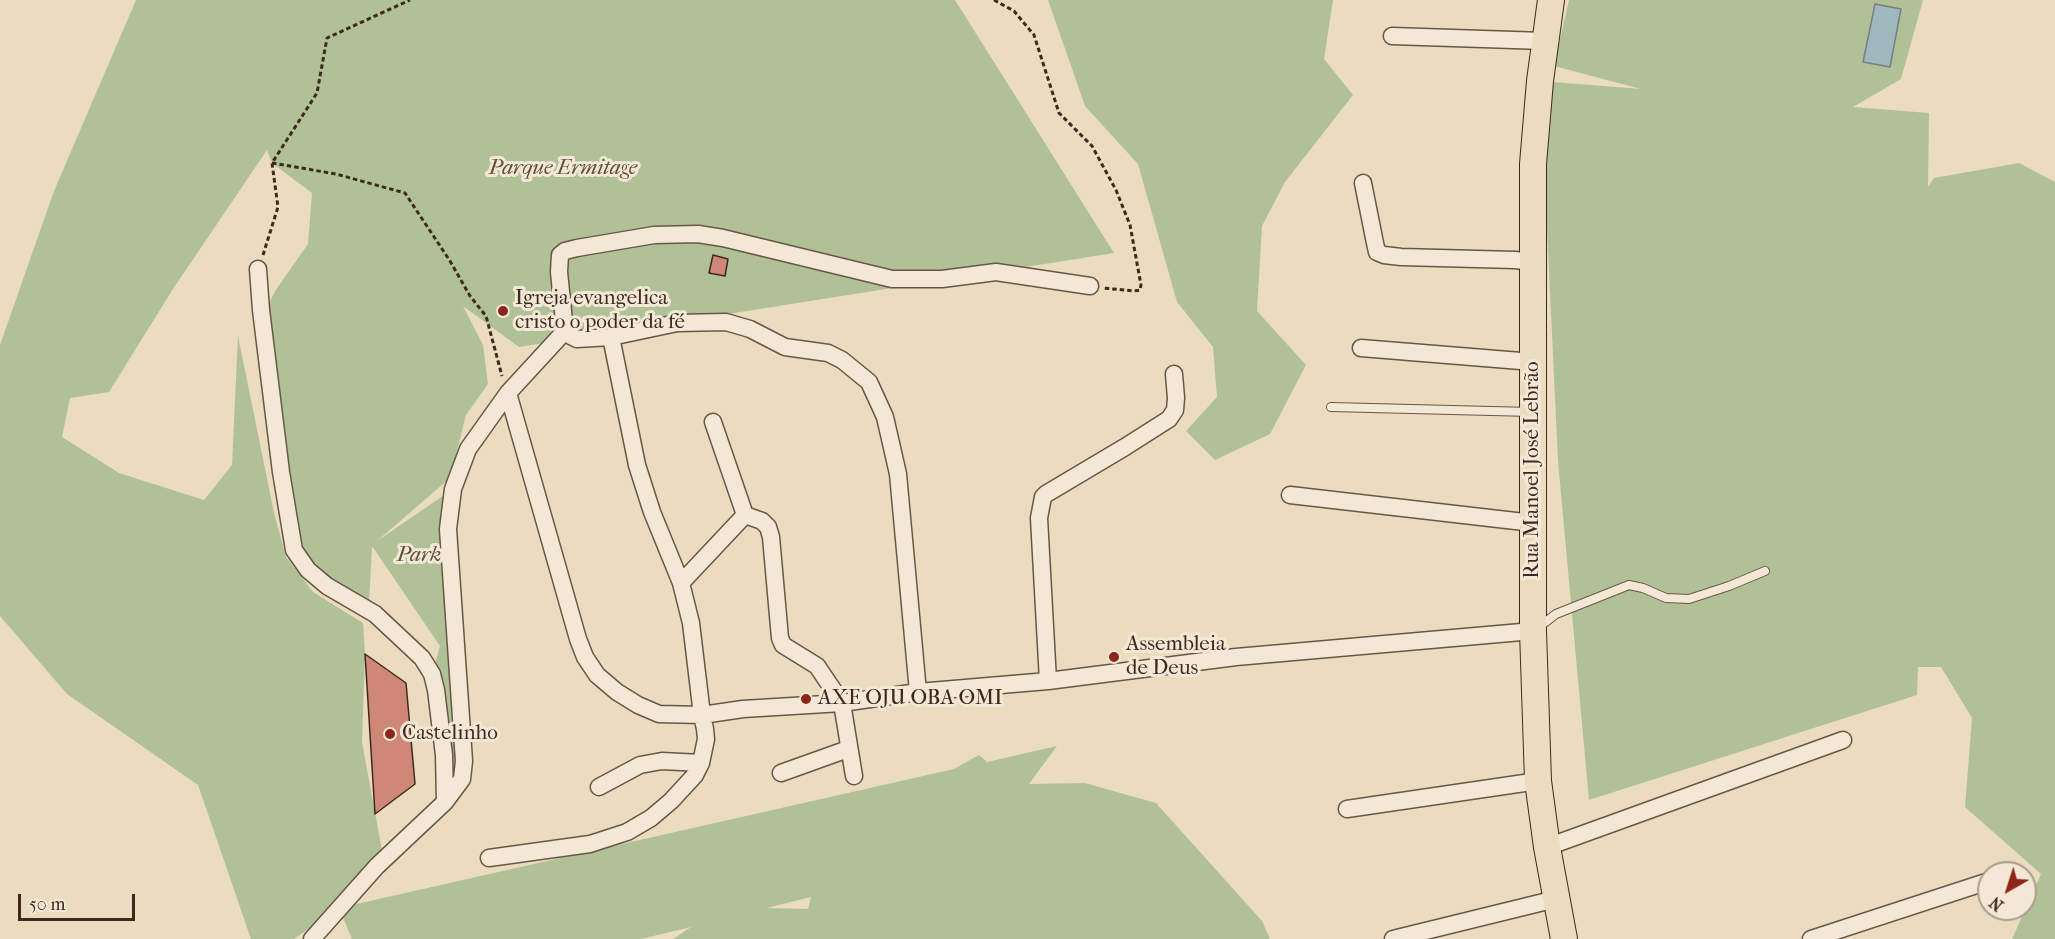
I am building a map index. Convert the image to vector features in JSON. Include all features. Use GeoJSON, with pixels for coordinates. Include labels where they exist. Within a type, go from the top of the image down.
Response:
{"type":"FeatureCollection","features":[{"type":"Feature","properties":{"kind":"main road","name":"Rua Manoel José Lebrão"},"geometry":{"type":"LineString","coordinates":[[1551,0],[1533,164],[1533,631],[1538,782],[1564,939]]}},
{"type":"Feature","properties":{"kind":"street"},"geometry":{"type":"LineString","coordinates":[[1392,36],[1545,41]]}},
{"type":"Feature","properties":{"kind":"street"},"geometry":{"type":"LineString","coordinates":[[1363,183],[1377,252],[1401,257],[1532,262]]}},
{"type":"Feature","properties":{"kind":"street"},"geometry":{"type":"LineString","coordinates":[[312,939],[376,866],[445,802],[462,779],[465,761],[448,529],[453,489],[468,448],[508,393],[565,331],[559,273],[560,255],[577,248],[654,235],[698,234],[892,279],[942,279],[996,272],[1090,286]]}},
{"type":"Feature","properties":{"kind":"street"},"geometry":{"type":"LineString","coordinates":[[258,269],[281,472],[294,550],[308,570],[327,586],[375,614],[422,658],[432,674],[444,756],[445,802]]}},
{"type":"Feature","properties":{"kind":"street"},"geometry":{"type":"LineString","coordinates":[[565,331],[578,339],[610,337],[677,323],[726,322],[750,329],[785,347],[828,353],[842,360],[869,382],[885,417],[898,474],[918,692]]}},
{"type":"Feature","properties":{"kind":"street"},"geometry":{"type":"LineString","coordinates":[[489,858],[590,844],[627,832],[651,818],[671,801],[695,776],[701,763],[706,739],[691,623],[681,583],[652,513],[637,465],[610,337]]}},
{"type":"Feature","properties":{"kind":"street"},"geometry":{"type":"LineString","coordinates":[[1360,348],[1533,362]]}},
{"type":"Feature","properties":{"kind":"street"},"geometry":{"type":"LineString","coordinates":[[1048,681],[1039,518],[1043,497],[1169,419],[1175,410],[1174,374]]}},
{"type":"Feature","properties":{"kind":"street"},"geometry":{"type":"LineString","coordinates":[[508,393],[585,657],[597,675],[617,692],[659,714],[702,715],[743,709],[842,703],[918,692],[1048,681],[1236,657],[1533,631]]}},
{"type":"Feature","properties":{"kind":"street"},"geometry":{"type":"LineString","coordinates":[[713,422],[745,515]]}},
{"type":"Feature","properties":{"kind":"street"},"geometry":{"type":"LineString","coordinates":[[1290,495],[1533,523]]}},
{"type":"Feature","properties":{"kind":"street"},"geometry":{"type":"LineString","coordinates":[[681,583],[745,515]]}},
{"type":"Feature","properties":{"kind":"street"},"geometry":{"type":"LineString","coordinates":[[745,515],[762,521],[768,527],[771,537],[783,645],[817,666],[842,703],[854,776]]}},
{"type":"Feature","properties":{"kind":"street"},"geometry":{"type":"LineString","coordinates":[[1547,847],[1843,740]]}},
{"type":"Feature","properties":{"kind":"street"},"geometry":{"type":"LineString","coordinates":[[781,773],[848,749]]}},
{"type":"Feature","properties":{"kind":"street"},"geometry":{"type":"LineString","coordinates":[[599,787],[640,765],[662,761],[701,763]]}},
{"type":"Feature","properties":{"kind":"street"},"geometry":{"type":"LineString","coordinates":[[1347,809],[1538,782]]}},
{"type":"Feature","properties":{"kind":"street"},"geometry":{"type":"LineString","coordinates":[[1811,939],[1977,885]]}},
{"type":"Feature","properties":{"kind":"street"},"geometry":{"type":"LineString","coordinates":[[1393,939],[1556,899]]}},
{"type":"Feature","properties":{"kind":"lane"},"geometry":{"type":"LineString","coordinates":[[1331,407],[1532,412]]}},
{"type":"Feature","properties":{"kind":"lane"},"geometry":{"type":"LineString","coordinates":[[1533,631],[1556,614],[1629,585],[1677,600],[1700,596],[1765,571]]}},
{"type":"Feature","properties":{"kind":"path"},"geometry":{"type":"LineString","coordinates":[[258,269],[278,207],[272,164],[316,93],[327,38],[410,0]]}},
{"type":"Feature","properties":{"kind":"path"},"geometry":{"type":"LineString","coordinates":[[994,0],[1014,11],[1034,35],[1059,112],[1092,146],[1116,190],[1130,225],[1140,290],[1090,286]]}},
{"type":"Feature","properties":{"kind":"path"},"geometry":{"type":"LineString","coordinates":[[272,164],[336,174],[405,193],[470,296],[486,316],[508,393]]}},
{"type":"Feature","properties":{"kind":"green space"},"geometry":{"type":"Polygon","coordinates":[[[136,0],[955,0],[1114,253],[519,347],[463,306],[483,345],[488,384],[466,415],[450,478],[377,541],[453,489],[455,788],[432,674],[440,646],[372,546],[369,604],[325,579],[303,552],[258,327],[275,291],[308,244],[312,193],[272,163],[267,150],[173,289],[109,392],[70,398],[62,437],[119,473],[204,500],[232,465],[238,336],[274,513],[286,557],[313,592],[363,623],[365,654],[362,742],[382,851],[334,911],[294,939],[251,939],[198,785],[67,694],[0,616],[0,345],[54,191],[136,0]]]}},
{"type":"Feature","properties":{"kind":"green space"},"geometry":{"type":"Polygon","coordinates":[[[1048,0],[1333,0],[1324,59],[1353,95],[1285,182],[1262,226],[1257,311],[1306,365],[1270,434],[1215,460],[1186,431],[1217,397],[1213,347],[1177,302],[1138,164],[1085,106],[1048,0]]]}},
{"type":"Feature","properties":{"kind":"green space"},"geometry":{"type":"Polygon","coordinates":[[[1569,0],[1923,0],[1901,79],[1853,107],[1929,113],[1928,187],[1934,178],[2019,163],[2055,182],[2055,939],[2012,939],[2020,921],[2037,921],[2037,883],[2041,874],[2037,870],[2037,861],[2026,861],[1965,807],[1972,718],[1941,667],[1918,667],[1917,695],[1589,800],[1558,461],[1540,81],[1641,89],[1554,66],[1569,0]]]}},
{"type":"Feature","properties":{"kind":"green space"},"geometry":{"type":"Polygon","coordinates":[[[1057,746],[1029,784],[1085,783],[1156,803],[1262,921],[1270,939],[673,939],[691,927],[641,939],[352,939],[339,908],[954,769],[979,755],[987,762],[1057,746]],[[811,897],[767,908],[808,909],[811,897]]]}},
{"type":"Feature","properties":{"kind":"water"},"geometry":{"type":"Polygon","coordinates":[[[1875,4],[1901,9],[1890,67],[1863,62],[1875,4]]]}},
{"type":"Feature","properties":{"kind":"building"},"geometry":{"type":"Polygon","coordinates":[[[713,255],[728,259],[725,276],[709,273],[713,255]]]}},
{"type":"Feature","properties":{"kind":"building","name":"Castelinho"},"geometry":{"type":"Polygon","coordinates":[[[365,654],[406,683],[415,784],[375,814],[365,654]]]}},
{"type":"Feature","properties":{"kind":"place","name":"Igreja evangelica cristo o poder da fé"},"geometry":{"type":"Point","coordinates":[503,311]}},
{"type":"Feature","properties":{"kind":"place","name":"Assembleia de Deus"},"geometry":{"type":"Point","coordinates":[1114,657]}},
{"type":"Feature","properties":{"kind":"place","name":"AXE OJU OBA OMI"},"geometry":{"type":"Point","coordinates":[806,699]}},
{"type":"Feature","properties":{"kind":"place","name":"Castelinho"},"geometry":{"type":"Point","coordinates":[390,734]}},
{"type":"Feature","properties":{"kind":"park label","name":"Parque Ermitage"},"geometry":{"type":"Point","coordinates":[563,169]}},
{"type":"Feature","properties":{"kind":"park label","name":"Park"},"geometry":{"type":"Point","coordinates":[419,556]}}]}
